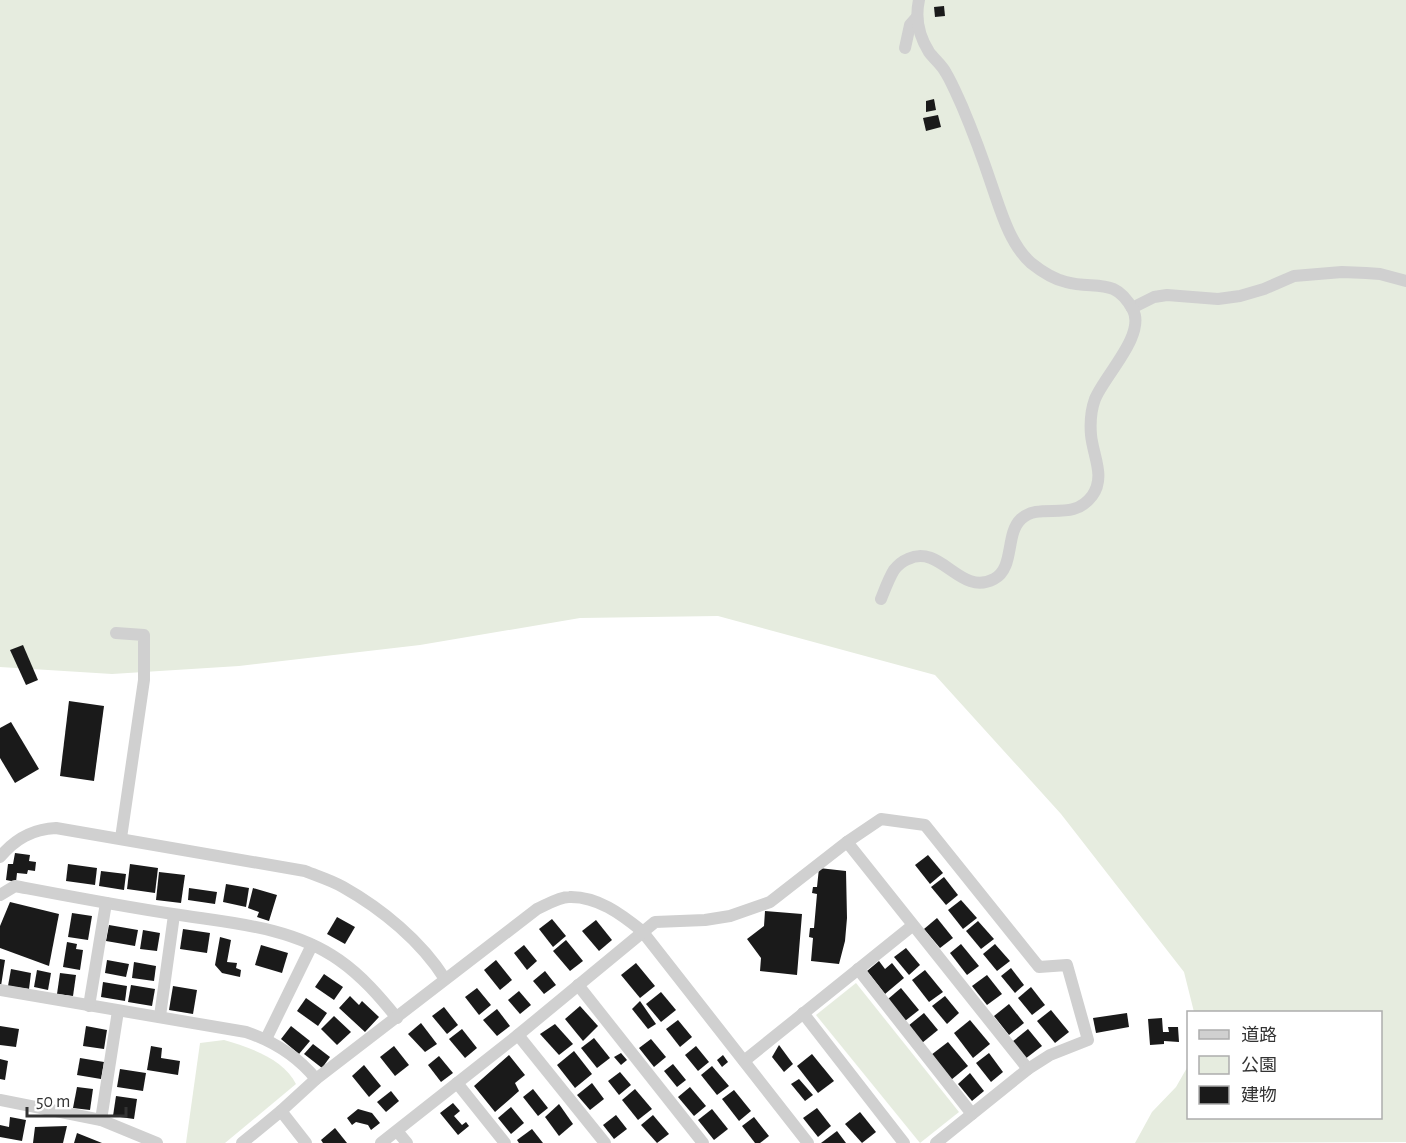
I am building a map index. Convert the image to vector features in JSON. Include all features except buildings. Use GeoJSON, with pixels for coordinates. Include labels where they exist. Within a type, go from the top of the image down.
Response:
{"type":"FeatureCollection","features":[{"type":"Feature","properties":{"kind":"street"},"geometry":{"type":"LineString","coordinates":[[881,599],[895,569],[905,560],[916,555],[925,555],[936,560],[965,580],[975,584],[994,579],[1002,572],[1006,564],[1013,530],[1024,516],[1040,511],[1070,511],[1091,498],[1099,474],[1091,436],[1094,404],[1135,327],[1132,308],[1115,289],[1105,285],[1067,282],[1047,274],[1023,255],[1007,228],[962,104],[945,72],[925,44],[918,27],[919,0]]}},
{"type":"Feature","properties":{"kind":"street"},"geometry":{"type":"LineString","coordinates":[[904,48],[910,25],[917,17]]}},
{"type":"Feature","properties":{"kind":"street"},"geometry":{"type":"LineString","coordinates":[[1132,308],[1154,297],[1167,295],[1218,299],[1240,296],[1294,276],[1342,272],[1366,273],[1406,281]]}},
{"type":"Feature","properties":{"kind":"street"},"geometry":{"type":"LineString","coordinates":[[116,633],[144,635],[144,680],[121,838]]}},
{"type":"Feature","properties":{"kind":"street"},"geometry":{"type":"LineString","coordinates":[[381,1143],[518,1035],[655,922],[705,920],[729,916],[770,902],[847,842],[881,819],[925,825],[1039,967],[1066,965],[1088,1040],[1050,1055],[936,1143]]}},
{"type":"Feature","properties":{"kind":"street"},"geometry":{"type":"LineString","coordinates":[[0,857],[11,845],[41,829],[56,828],[305,870],[341,885],[375,906],[436,965],[445,979]]}},
{"type":"Feature","properties":{"kind":"street"},"geometry":{"type":"LineString","coordinates":[[847,842],[1028,1070]]}},
{"type":"Feature","properties":{"kind":"street"},"geometry":{"type":"LineString","coordinates":[[0,895],[15,886],[174,915],[240,923],[290,935],[339,960],[374,990],[397,1018]]}},
{"type":"Feature","properties":{"kind":"street"},"geometry":{"type":"LineString","coordinates":[[242,1143],[316,1079],[537,909],[567,897],[595,901],[622,915],[642,931],[808,1143]]}},
{"type":"Feature","properties":{"kind":"street"},"geometry":{"type":"LineString","coordinates":[[89,1006],[106,903]]}},
{"type":"Feature","properties":{"kind":"street"},"geometry":{"type":"LineString","coordinates":[[160,1016],[174,915]]}},
{"type":"Feature","properties":{"kind":"street"},"geometry":{"type":"LineString","coordinates":[[744,1061],[912,926]]}},
{"type":"Feature","properties":{"kind":"street"},"geometry":{"type":"LineString","coordinates":[[266,1039],[312,945]]}},
{"type":"Feature","properties":{"kind":"street"},"geometry":{"type":"LineString","coordinates":[[858,969],[972,1114]]}},
{"type":"Feature","properties":{"kind":"street"},"geometry":{"type":"LineString","coordinates":[[578,985],[703,1143]]}},
{"type":"Feature","properties":{"kind":"street"},"geometry":{"type":"LineString","coordinates":[[0,990],[246,1032],[266,1039],[302,1064],[316,1079]]}},
{"type":"Feature","properties":{"kind":"street"},"geometry":{"type":"LineString","coordinates":[[101,1120],[118,1011]]}},
{"type":"Feature","properties":{"kind":"street"},"geometry":{"type":"LineString","coordinates":[[803,1013],[904,1143]]}},
{"type":"Feature","properties":{"kind":"street"},"geometry":{"type":"LineString","coordinates":[[518,1035],[605,1143]]}},
{"type":"Feature","properties":{"kind":"street"},"geometry":{"type":"LineString","coordinates":[[457,1083],[505,1143]]}},
{"type":"Feature","properties":{"kind":"street"},"geometry":{"type":"LineString","coordinates":[[0,1100],[101,1120],[157,1143]]}},
{"type":"Feature","properties":{"kind":"street"},"geometry":{"type":"LineString","coordinates":[[281,1111],[306,1143]]}},
{"type":"Feature","properties":{"kind":"street"},"geometry":{"type":"LineString","coordinates":[[397,1131],[407,1143]]}},
{"type":"Feature","properties":{"kind":"green space"},"geometry":{"type":"Polygon","coordinates":[[[0,0],[1406,0],[1406,1142],[1135,1143],[1152,1112],[1176,1087],[1187,1068],[1187,1119],[1382,1119],[1382,1011],[1194,1011],[1184,972],[1061,814],[935,675],[718,616],[580,618],[420,645],[239,666],[112,674],[0,667],[0,0]]]}},
{"type":"Feature","properties":{"kind":"green space"},"geometry":{"type":"Polygon","coordinates":[[[856,983],[959,1112],[920,1143],[816,1015],[856,983]]]}},
{"type":"Feature","properties":{"kind":"green space"},"geometry":{"type":"Polygon","coordinates":[[[224,1040],[255,1050],[275,1061],[296,1084],[225,1143],[186,1143],[200,1043],[224,1040]]]}}]}
